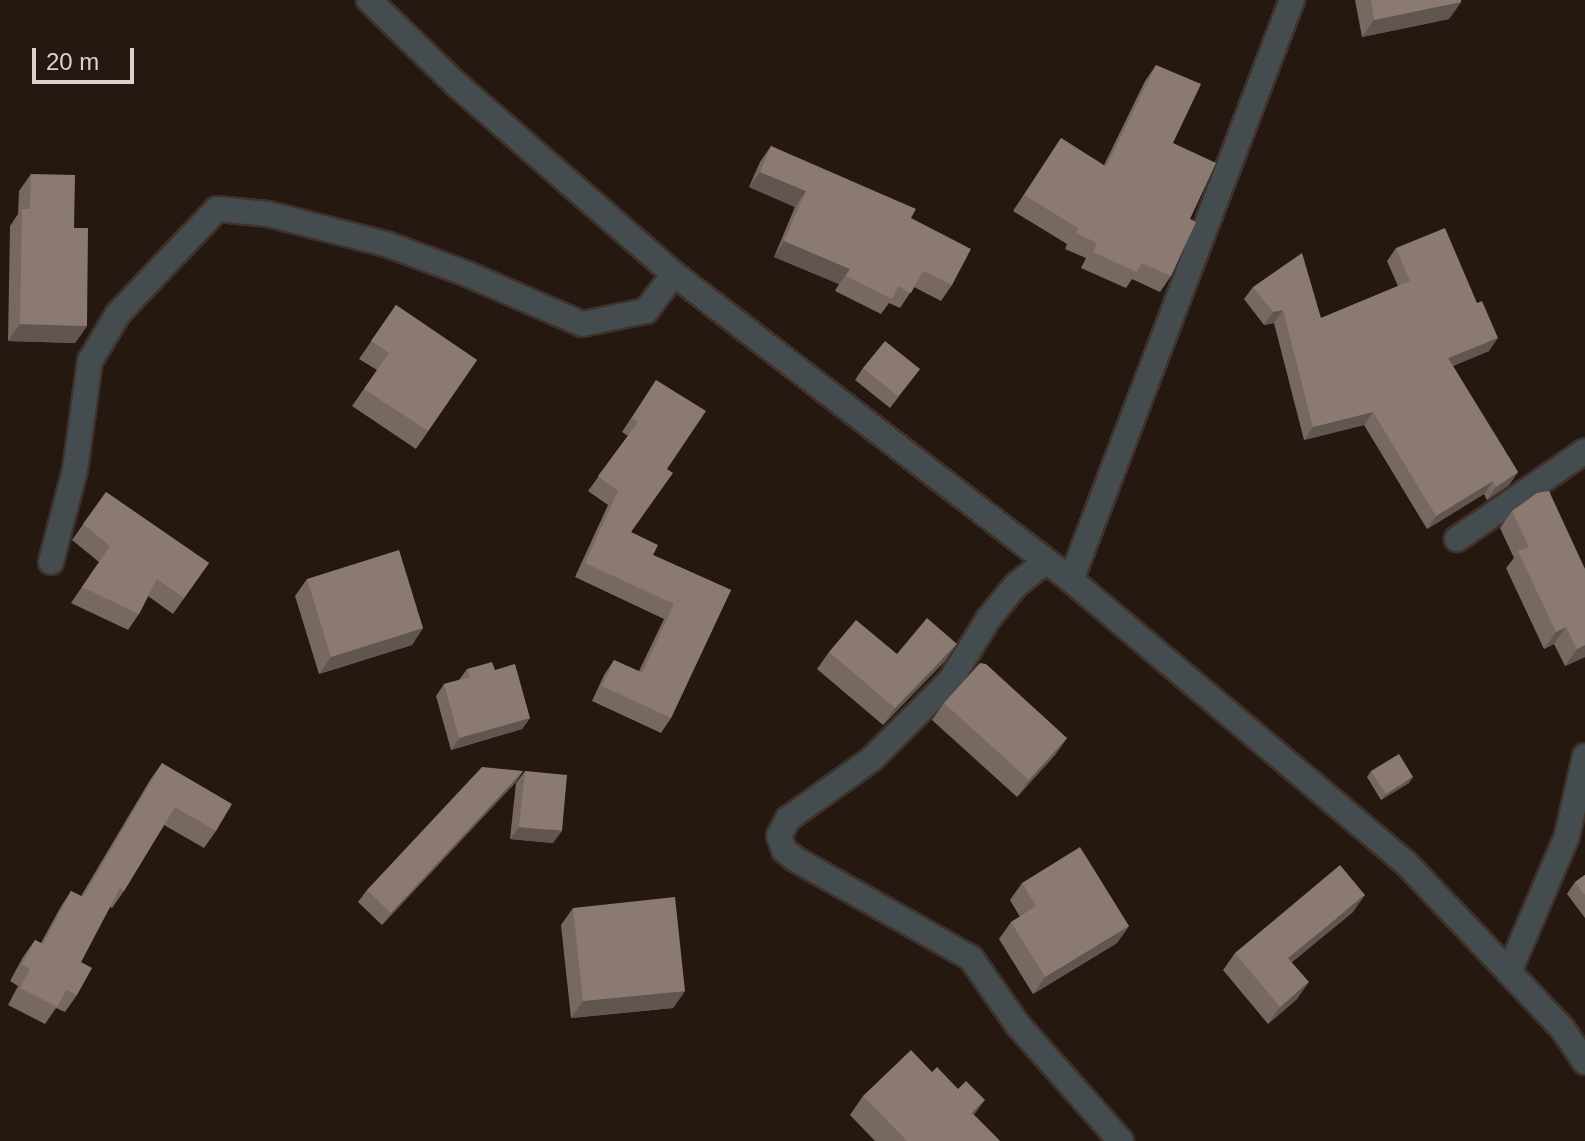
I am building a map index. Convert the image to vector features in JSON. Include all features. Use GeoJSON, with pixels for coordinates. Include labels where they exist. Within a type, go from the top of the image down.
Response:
{"type":"FeatureCollection","features":[{"type":"Feature","properties":{"kind":"street"},"geometry":{"type":"LineString","coordinates":[[369,0],[456,84],[674,274],[1071,580],[1405,862],[1562,1028],[1585,1062]]}},
{"type":"Feature","properties":{"kind":"street"},"geometry":{"type":"LineString","coordinates":[[1071,580],[1292,0]]}},
{"type":"Feature","properties":{"kind":"street"},"geometry":{"type":"LineString","coordinates":[[51,562],[75,470],[90,361],[118,314],[217,209],[268,214],[386,244],[467,274],[582,324],[646,311],[674,274]]}},
{"type":"Feature","properties":{"kind":"street"},"geometry":{"type":"LineString","coordinates":[[1457,539],[1585,451]]}},
{"type":"Feature","properties":{"kind":"street"},"geometry":{"type":"LineString","coordinates":[[1046,561],[1016,585],[989,618],[950,681],[872,759],[788,819],[779,836],[784,850],[795,859],[971,958],[1017,1024],[1121,1141]]}},
{"type":"Feature","properties":{"kind":"street"},"geometry":{"type":"LineString","coordinates":[[1509,972],[1567,836],[1585,756]]}},
{"type":"Feature","properties":{"kind":"building"},"geometry":{"type":"Polygon","coordinates":[[[1371,0],[1461,0],[1461,2],[1374,20],[1371,0]]]}},
{"type":"Feature","properties":{"kind":"building"},"geometry":{"type":"Polygon","coordinates":[[[1156,65],[1201,84],[1173,143],[1216,163],[1190,219],[1196,222],[1171,276],[1142,263],[1137,272],[1093,252],[1097,243],[1076,233],[1078,228],[1024,195],[1061,138],[1106,167],[1156,65]]]}},
{"type":"Feature","properties":{"kind":"building"},"geometry":{"type":"Polygon","coordinates":[[[771,146],[916,209],[911,218],[971,249],[952,285],[923,271],[911,293],[898,286],[892,299],[846,276],[850,269],[784,241],[806,191],[760,172],[771,146]]]}},
{"type":"Feature","properties":{"kind":"building"},"geometry":{"type":"Polygon","coordinates":[[[31,174],[75,175],[74,228],[88,228],[87,326],[20,324],[22,209],[30,209],[31,174]]]}},
{"type":"Feature","properties":{"kind":"building"},"geometry":{"type":"Polygon","coordinates":[[[1445,228],[1477,303],[1482,301],[1498,338],[1448,358],[1518,472],[1496,487],[1493,481],[1436,516],[1373,412],[1313,427],[1283,310],[1273,312],[1253,287],[1302,253],[1321,318],[1410,281],[1396,248],[1445,228]]]}},
{"type":"Feature","properties":{"kind":"building"},"geometry":{"type":"Polygon","coordinates":[[[396,305],[477,360],[428,431],[364,389],[389,353],[371,341],[396,305]]]}},
{"type":"Feature","properties":{"kind":"building"},"geometry":{"type":"Polygon","coordinates":[[[885,341],[920,369],[898,396],[863,368],[885,341]]]}},
{"type":"Feature","properties":{"kind":"building"},"geometry":{"type":"Polygon","coordinates":[[[656,380],[706,411],[667,469],[673,473],[631,532],[658,545],[653,555],[731,590],[671,718],[602,686],[614,660],[642,673],[674,604],[585,563],[618,491],[598,476],[638,422],[632,418],[656,380]]]}},
{"type":"Feature","properties":{"kind":"building"},"geometry":{"type":"Polygon","coordinates":[[[1549,491],[1585,569],[1585,645],[1577,649],[1566,627],[1556,632],[1518,551],[1529,547],[1512,511],[1537,493],[1549,491]]]}},
{"type":"Feature","properties":{"kind":"building"},"geometry":{"type":"Polygon","coordinates":[[[106,492],[209,563],[184,598],[157,579],[139,614],[82,587],[110,546],[83,524],[106,492]]]}},
{"type":"Feature","properties":{"kind":"building"},"geometry":{"type":"Polygon","coordinates":[[[399,550],[423,628],[331,657],[307,579],[399,550]]]}},
{"type":"Feature","properties":{"kind":"building"},"geometry":{"type":"Polygon","coordinates":[[[927,618],[957,644],[895,708],[829,652],[856,620],[897,654],[927,618]]]}},
{"type":"Feature","properties":{"kind":"building"},"geometry":{"type":"Polygon","coordinates":[[[492,662],[495,670],[515,664],[530,718],[459,738],[444,684],[470,677],[467,669],[492,662]]]}},
{"type":"Feature","properties":{"kind":"building"},"geometry":{"type":"Polygon","coordinates":[[[980,663],[986,664],[1067,738],[1029,780],[944,703],[980,663]]]}},
{"type":"Feature","properties":{"kind":"building"},"geometry":{"type":"Polygon","coordinates":[[[1399,754],[1413,777],[1386,794],[1371,771],[1399,754]]]}},
{"type":"Feature","properties":{"kind":"building"},"geometry":{"type":"Polygon","coordinates":[[[162,763],[232,804],[216,831],[175,807],[124,891],[120,888],[81,962],[92,968],[77,995],[66,990],[57,1007],[20,988],[30,969],[22,964],[35,940],[43,944],[71,891],[83,897],[162,763]]]}},
{"type":"Feature","properties":{"kind":"building"},"geometry":{"type":"Polygon","coordinates":[[[482,767],[523,771],[391,913],[367,890],[482,767]]]}},
{"type":"Feature","properties":{"kind":"building"},"geometry":{"type":"Polygon","coordinates":[[[525,771],[567,775],[562,831],[519,827],[525,771]]]}},
{"type":"Feature","properties":{"kind":"building"},"geometry":{"type":"Polygon","coordinates":[[[1080,847],[1129,926],[1045,977],[1011,922],[1036,906],[1022,883],[1080,847]]]}},
{"type":"Feature","properties":{"kind":"building"},"geometry":{"type":"Polygon","coordinates":[[[1340,865],[1365,895],[1288,958],[1309,982],[1280,1007],[1235,953],[1340,865]]]}},
{"type":"Feature","properties":{"kind":"building"},"geometry":{"type":"Polygon","coordinates":[[[1585,875],[1585,895],[1575,882],[1585,875]]]}},
{"type":"Feature","properties":{"kind":"building"},"geometry":{"type":"Polygon","coordinates":[[[675,897],[685,991],[583,1001],[573,908],[675,897]]]}},
{"type":"Feature","properties":{"kind":"building"},"geometry":{"type":"Polygon","coordinates":[[[911,1050],[932,1072],[937,1067],[958,1089],[966,1081],[985,1100],[972,1113],[1000,1141],[907,1141],[863,1096],[911,1050]]]}}]}
